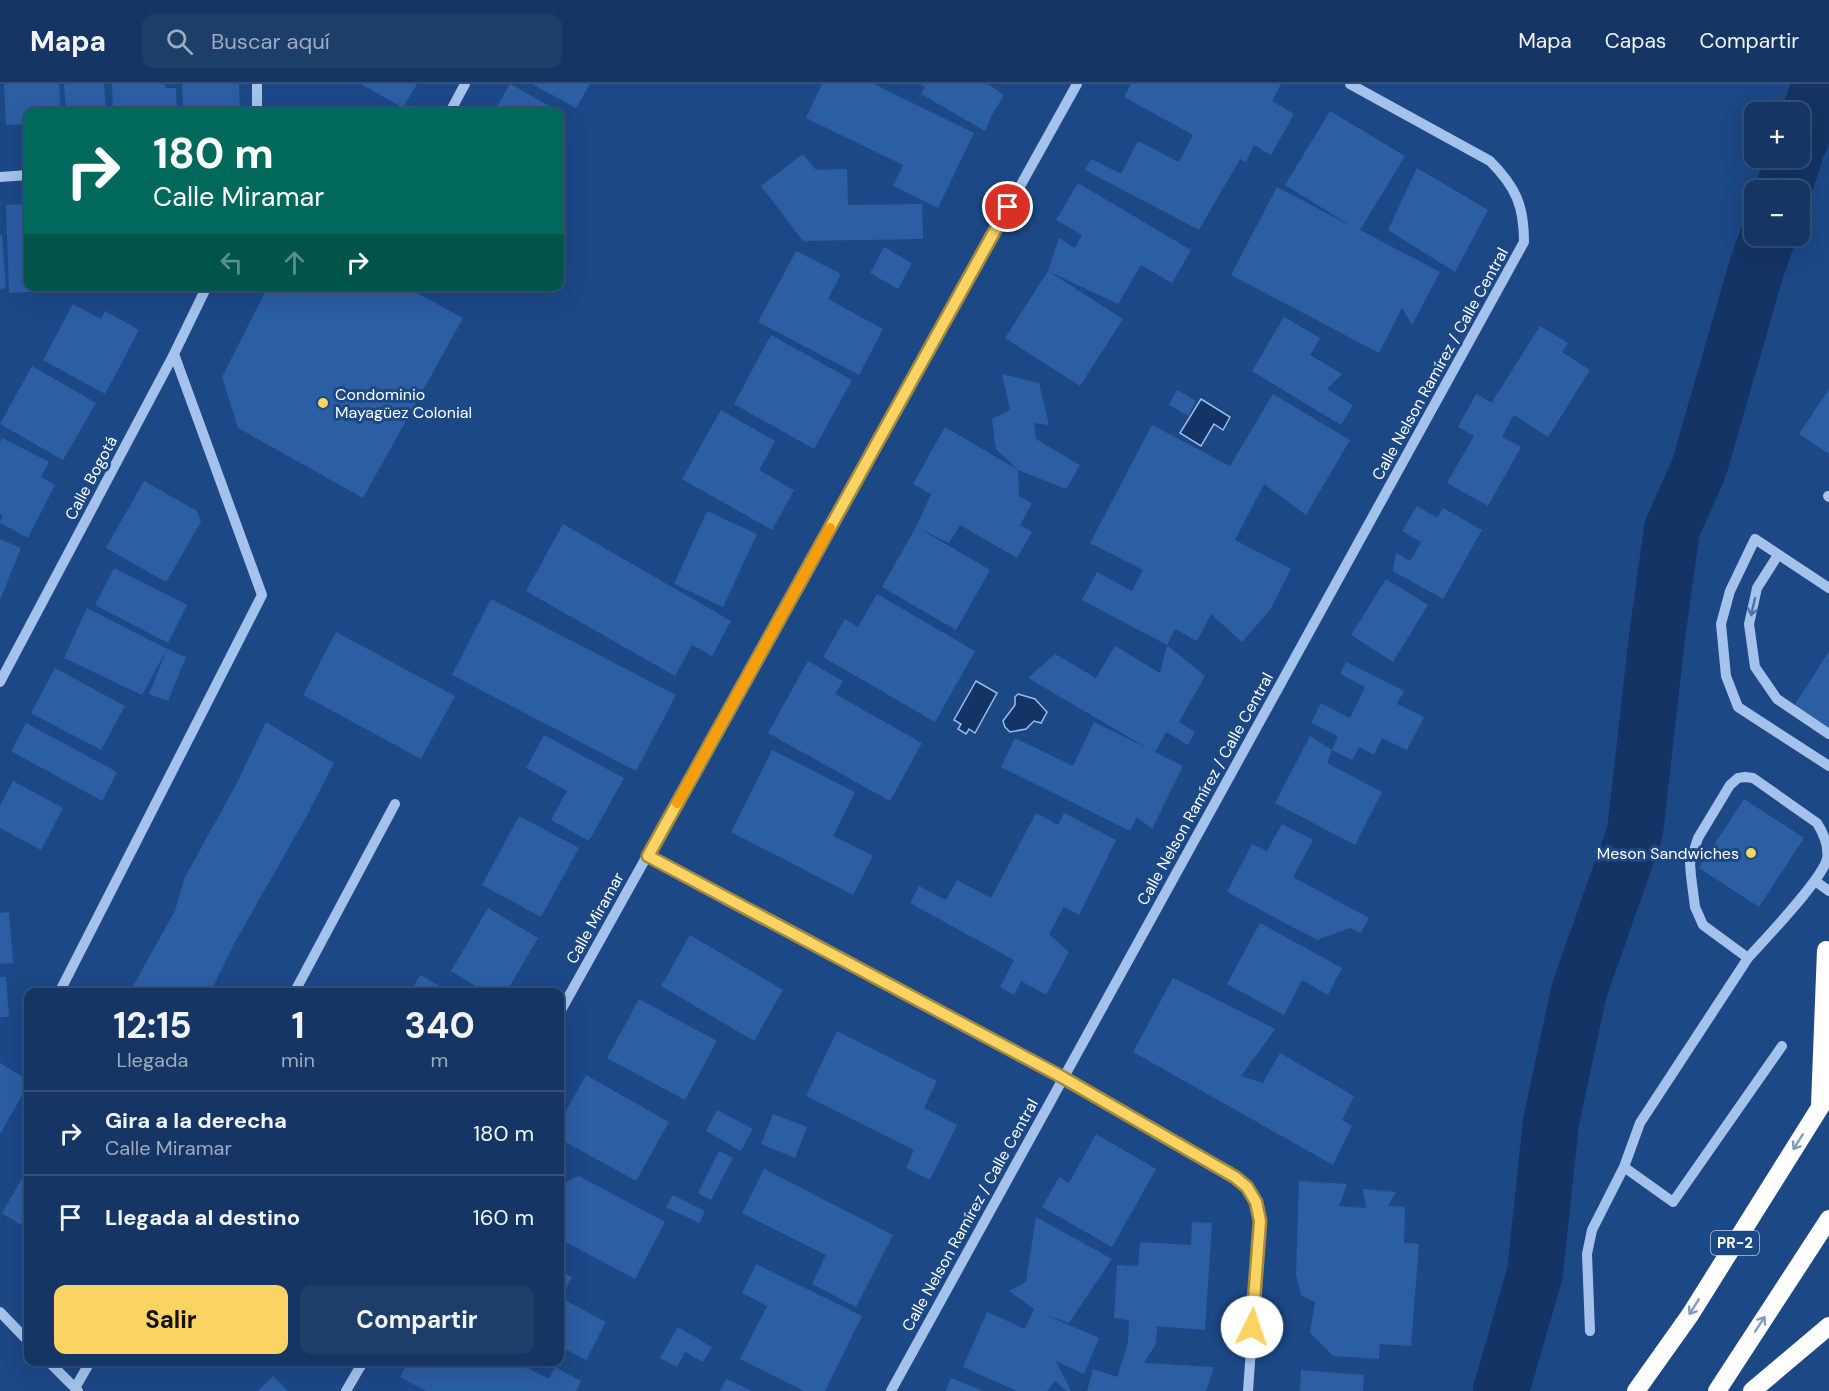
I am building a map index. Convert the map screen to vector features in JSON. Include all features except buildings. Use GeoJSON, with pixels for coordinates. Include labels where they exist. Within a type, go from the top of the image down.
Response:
{"type":"FeatureCollection","features":[{"type":"Feature","properties":{"kind":"highway"},"geometry":{"type":"LineString","coordinates":[[1825,1099],[1828,947]]}},
{"type":"Feature","properties":{"kind":"highway","name":"PR-2"},"geometry":{"type":"LineString","coordinates":[[1636,1391],[1690,1315],[1825,1099]]}},
{"type":"Feature","properties":{"kind":"highway"},"geometry":{"type":"LineString","coordinates":[[1717,1391],[1829,1218]]}},
{"type":"Feature","properties":{"kind":"highway"},"geometry":{"type":"LineString","coordinates":[[1752,1391],[1829,1326]]}},
{"type":"Feature","properties":{"kind":"street"},"geometry":{"type":"LineString","coordinates":[[257,84],[257,108]]}},
{"type":"Feature","properties":{"kind":"street"},"geometry":{"type":"LineString","coordinates":[[452,108],[465,84]]}},
{"type":"Feature","properties":{"kind":"street","name":"Calle Miramar"},"geometry":{"type":"LineString","coordinates":[[564,1005],[1077,84]]}},
{"type":"Feature","properties":{"kind":"street","name":"Calle Nelson Ramírez / Calle Central"},"geometry":{"type":"LineString","coordinates":[[891,1391],[1524,242],[1524,221],[1518,198],[1505,176],[1490,161],[1350,84]]}},
{"type":"Feature","properties":{"kind":"street"},"geometry":{"type":"LineString","coordinates":[[0,177],[24,176]]}},
{"type":"Feature","properties":{"kind":"street","name":"Calle Bogotá"},"geometry":{"type":"LineString","coordinates":[[0,682],[174,354],[205,291]]}},
{"type":"Feature","properties":{"kind":"street"},"geometry":{"type":"LineString","coordinates":[[61,988],[262,595],[174,354]]}},
{"type":"Feature","properties":{"kind":"street"},"geometry":{"type":"LineString","coordinates":[[1829,588],[1755,539],[1730,591],[1721,624],[1726,676],[1738,707],[1829,766]]}},
{"type":"Feature","properties":{"kind":"street"},"geometry":{"type":"LineString","coordinates":[[1778,555],[1758,588],[1749,624],[1755,667],[1777,699],[1829,734]]}},
{"type":"Feature","properties":{"kind":"street"},"geometry":{"type":"LineString","coordinates":[[1590,1331],[1587,1254],[1592,1230],[1624,1167],[1640,1123],[1748,958],[1815,881],[1827,860],[1827,844],[1817,823],[1753,778],[1745,777],[1738,778],[1730,784],[1698,838],[1690,863],[1695,907],[1703,925],[1748,958]]}},
{"type":"Feature","properties":{"kind":"street"},"geometry":{"type":"LineString","coordinates":[[297,988],[395,804]]}},
{"type":"Feature","properties":{"kind":"street"},"geometry":{"type":"LineString","coordinates":[[648,856],[1062,1077],[1235,1177],[1247,1187],[1256,1202],[1260,1221],[1248,1391]]}},
{"type":"Feature","properties":{"kind":"street"},"geometry":{"type":"LineString","coordinates":[[1815,881],[1829,891]]}},
{"type":"Feature","properties":{"kind":"street"},"geometry":{"type":"LineString","coordinates":[[1624,1167],[1673,1202],[1782,1046]]}},
{"type":"Feature","properties":{"kind":"street"},"geometry":{"type":"LineString","coordinates":[[0,1312],[24,1337]]}},
{"type":"Feature","properties":{"kind":"street"},"geometry":{"type":"LineString","coordinates":[[53,1366],[76,1390],[88,1366]]}},
{"type":"Feature","properties":{"kind":"street"},"geometry":{"type":"LineString","coordinates":[[346,1391],[361,1366]]}},
{"type":"Feature","properties":{"kind":"water"},"geometry":{"type":"Polygon","coordinates":[[[1201,399],[1230,417],[1223,430],[1214,424],[1201,446],[1180,433],[1201,399]]]}},
{"type":"Feature","properties":{"kind":"water"},"geometry":{"type":"Polygon","coordinates":[[[976,681],[997,693],[975,733],[969,729],[966,734],[958,729],[961,724],[954,720],[976,681]]]}},
{"type":"Feature","properties":{"kind":"water"},"geometry":{"type":"Polygon","coordinates":[[[1018,694],[1035,699],[1047,712],[1041,723],[1034,721],[1026,729],[1010,732],[1003,721],[1015,705],[1015,697],[1018,694]]]}},
{"type":"Feature","properties":{"kind":"waterway"},"geometry":{"type":"LineString","coordinates":[[1810,112],[1820,84]]}},
{"type":"Feature","properties":{"kind":"waterway"},"geometry":{"type":"LineString","coordinates":[[1786,180],[1791,168]]}},
{"type":"Feature","properties":{"kind":"waterway"},"geometry":{"type":"LineString","coordinates":[[1501,1391],[1535,1273],[1551,1122],[1579,991],[1635,832],[1672,529],[1699,468],[1764,246]]}},
{"type":"Feature","properties":{"kind":"slow traffic"},"geometry":{"type":"LineString","coordinates":[[677,803],[830,528]]}},
{"type":"Feature","properties":{"kind":"place","name":"Condominio Mayagüez Colonial"},"geometry":{"type":"Point","coordinates":[323,403]}},
{"type":"Feature","properties":{"kind":"place","name":"Meson Sandwiches"},"geometry":{"type":"Point","coordinates":[1751,853]}},
{"type":"Feature","properties":{"kind":"route"},"geometry":{"type":"LineString","coordinates":[[1008,207],[648,856],[1062,1077],[1235,1177],[1247,1187],[1256,1202],[1260,1221],[1252,1327]]}}]}
